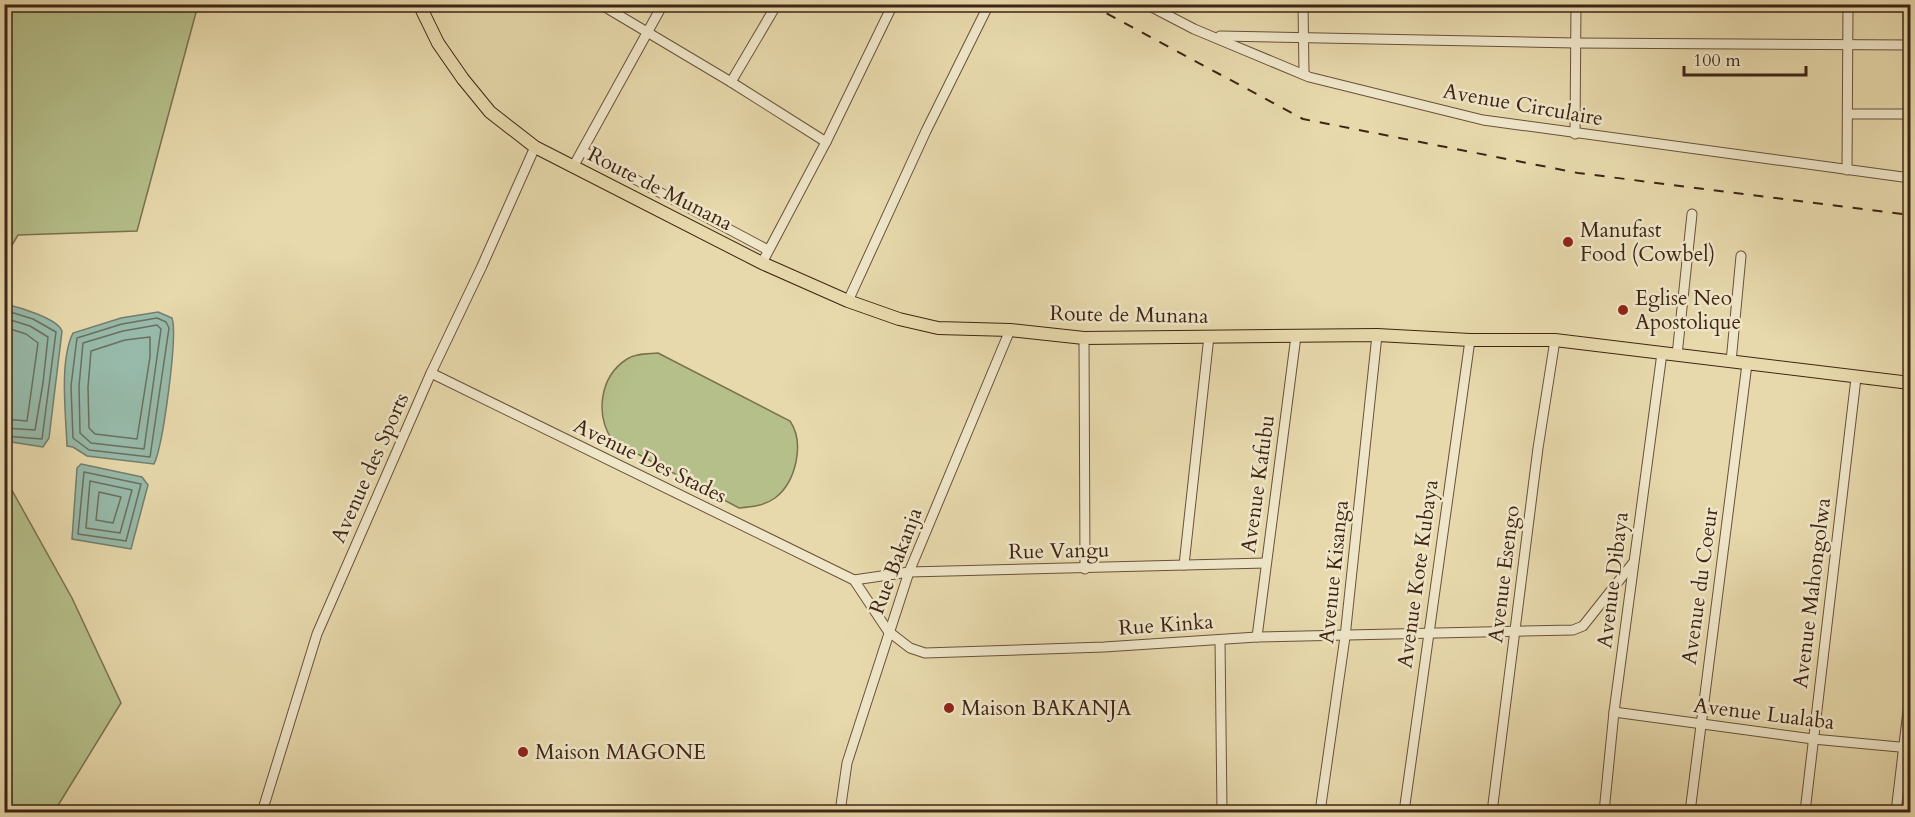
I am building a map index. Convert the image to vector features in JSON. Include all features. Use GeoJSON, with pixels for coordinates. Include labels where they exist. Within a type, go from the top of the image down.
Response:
{"type":"FeatureCollection","features":[{"type":"Feature","properties":{"kind":"main road","name":"Route de Munana"},"geometry":{"type":"LineString","coordinates":[[419,4],[438,42],[463,80],[490,112],[535,147],[762,263],[879,313],[938,328],[1010,330],[1084,338],[1377,335],[1470,340],[1556,340],[1911,383]]}},
{"type":"Feature","properties":{"kind":"street"},"geometry":{"type":"LineString","coordinates":[[600,4],[826,142]]}},
{"type":"Feature","properties":{"kind":"street"},"geometry":{"type":"LineString","coordinates":[[573,167],[663,4]]}},
{"type":"Feature","properties":{"kind":"street"},"geometry":{"type":"LineString","coordinates":[[731,82],[777,4]]}},
{"type":"Feature","properties":{"kind":"street"},"geometry":{"type":"LineString","coordinates":[[762,263],[826,142],[893,4]]}},
{"type":"Feature","properties":{"kind":"street"},"geometry":{"type":"LineString","coordinates":[[848,301],[926,131],[989,4]]}},
{"type":"Feature","properties":{"kind":"street","name":"Avenue Circulaire"},"geometry":{"type":"LineString","coordinates":[[1146,4],[1194,29],[1309,77],[1483,120],[1911,178]]}},
{"type":"Feature","properties":{"kind":"street"},"geometry":{"type":"LineString","coordinates":[[1303,4],[1304,73]]}},
{"type":"Feature","properties":{"kind":"street"},"geometry":{"type":"LineString","coordinates":[[1575,134],[1576,4]]}},
{"type":"Feature","properties":{"kind":"street"},"geometry":{"type":"LineString","coordinates":[[1847,170],[1848,4]]}},
{"type":"Feature","properties":{"kind":"street"},"geometry":{"type":"LineString","coordinates":[[1215,36],[1575,43],[1911,45]]}},
{"type":"Feature","properties":{"kind":"street"},"geometry":{"type":"LineString","coordinates":[[1848,114],[1911,114]]}},
{"type":"Feature","properties":{"kind":"street","name":"Avenue des Sports"},"geometry":{"type":"LineString","coordinates":[[262,813],[317,634],[431,373],[535,147]]}},
{"type":"Feature","properties":{"kind":"street"},"geometry":{"type":"LineString","coordinates":[[582,151],[768,250]]}},
{"type":"Feature","properties":{"kind":"street"},"geometry":{"type":"LineString","coordinates":[[1677,355],[1692,214]]}},
{"type":"Feature","properties":{"kind":"street"},"geometry":{"type":"LineString","coordinates":[[1731,362],[1741,256]]}},
{"type":"Feature","properties":{"kind":"street","name":"Rue Bakanja"},"geometry":{"type":"LineString","coordinates":[[840,813],[847,763],[888,631],[909,572],[1010,330]]}},
{"type":"Feature","properties":{"kind":"street","name":"Avenue Kisanga"},"geometry":{"type":"LineString","coordinates":[[1320,813],[1345,637],[1377,335]]}},
{"type":"Feature","properties":{"kind":"street"},"geometry":{"type":"LineString","coordinates":[[1184,565],[1209,336]]}},
{"type":"Feature","properties":{"kind":"street","name":"Avenue Kafubu"},"geometry":{"type":"LineString","coordinates":[[1257,637],[1296,336]]}},
{"type":"Feature","properties":{"kind":"street"},"geometry":{"type":"LineString","coordinates":[[1084,338],[1085,569]]}},
{"type":"Feature","properties":{"kind":"street","name":"Avenue Kote Kubaya"},"geometry":{"type":"LineString","coordinates":[[1404,813],[1427,635],[1470,340]]}},
{"type":"Feature","properties":{"kind":"street","name":"Avenue Esengo"},"geometry":{"type":"LineString","coordinates":[[1492,813],[1538,448],[1556,340]]}},
{"type":"Feature","properties":{"kind":"street","name":"Avenue Dibaya"},"geometry":{"type":"LineString","coordinates":[[1604,813],[1614,712],[1662,353]]}},
{"type":"Feature","properties":{"kind":"street","name":"Avenue du Coeur"},"geometry":{"type":"LineString","coordinates":[[1690,813],[1747,364]]}},
{"type":"Feature","properties":{"kind":"street","name":"Avenue Des Stades"},"geometry":{"type":"LineString","coordinates":[[431,373],[854,580]]}},
{"type":"Feature","properties":{"kind":"street","name":"Avenue Mahongolwa"},"geometry":{"type":"LineString","coordinates":[[1805,813],[1856,378]]}},
{"type":"Feature","properties":{"kind":"street","name":"Rue Vangu"},"geometry":{"type":"LineString","coordinates":[[854,580],[909,572],[1266,563]]}},
{"type":"Feature","properties":{"kind":"street","name":"Rue Kinka"},"geometry":{"type":"LineString","coordinates":[[854,580],[888,631],[910,648],[925,653],[1104,647],[1257,637],[1345,637],[1514,630],[1574,630],[1583,626],[1633,563]]}},
{"type":"Feature","properties":{"kind":"street"},"geometry":{"type":"LineString","coordinates":[[1220,639],[1222,813]]}},
{"type":"Feature","properties":{"kind":"street"},"geometry":{"type":"LineString","coordinates":[[1896,813],[1907,748],[1911,694]]}},
{"type":"Feature","properties":{"kind":"street","name":"Avenue Lualaba"},"geometry":{"type":"LineString","coordinates":[[1614,712],[1813,739],[1907,748]]}},
{"type":"Feature","properties":{"kind":"green space"},"geometry":{"type":"Polygon","coordinates":[[[5,5],[198,5],[137,231],[18,235],[5,257],[5,5]]]}},
{"type":"Feature","properties":{"kind":"green space"},"geometry":{"type":"Polygon","coordinates":[[[658,353],[790,421],[797,440],[796,462],[788,482],[775,498],[753,507],[739,508],[613,441],[607,431],[602,409],[603,397],[610,376],[631,357],[658,353]]]}},
{"type":"Feature","properties":{"kind":"green space"},"geometry":{"type":"Polygon","coordinates":[[[4,476],[72,598],[121,703],[54,812],[5,812],[4,476]]]}},
{"type":"Feature","properties":{"kind":"water"},"geometry":{"type":"Polygon","coordinates":[[[5,304],[45,318],[59,326],[62,331],[49,438],[43,447],[5,441],[5,304]]]}},
{"type":"Feature","properties":{"kind":"water"},"geometry":{"type":"Polygon","coordinates":[[[158,312],[172,318],[173,345],[165,414],[154,464],[87,456],[67,446],[65,373],[66,358],[73,333],[121,318],[158,312]]]}},
{"type":"Feature","properties":{"kind":"water"},"geometry":{"type":"Polygon","coordinates":[[[81,464],[142,477],[148,485],[131,549],[72,539],[77,468],[81,464]]]}},
{"type":"Feature","properties":{"kind":"railway"},"geometry":{"type":"LineString","coordinates":[[1089,4],[1303,119],[1578,173],[1910,215]]}},
{"type":"Feature","properties":{"kind":"place","name":"Manufast Food (Cowbel)"},"geometry":{"type":"Point","coordinates":[1568,242]}},
{"type":"Feature","properties":{"kind":"place","name":"Eglise Neo Apostolique"},"geometry":{"type":"Point","coordinates":[1623,310]}},
{"type":"Feature","properties":{"kind":"place","name":"Maison BAKANJA"},"geometry":{"type":"Point","coordinates":[949,708]}},
{"type":"Feature","properties":{"kind":"place","name":"Maison MAGONE"},"geometry":{"type":"Point","coordinates":[523,752]}}]}
